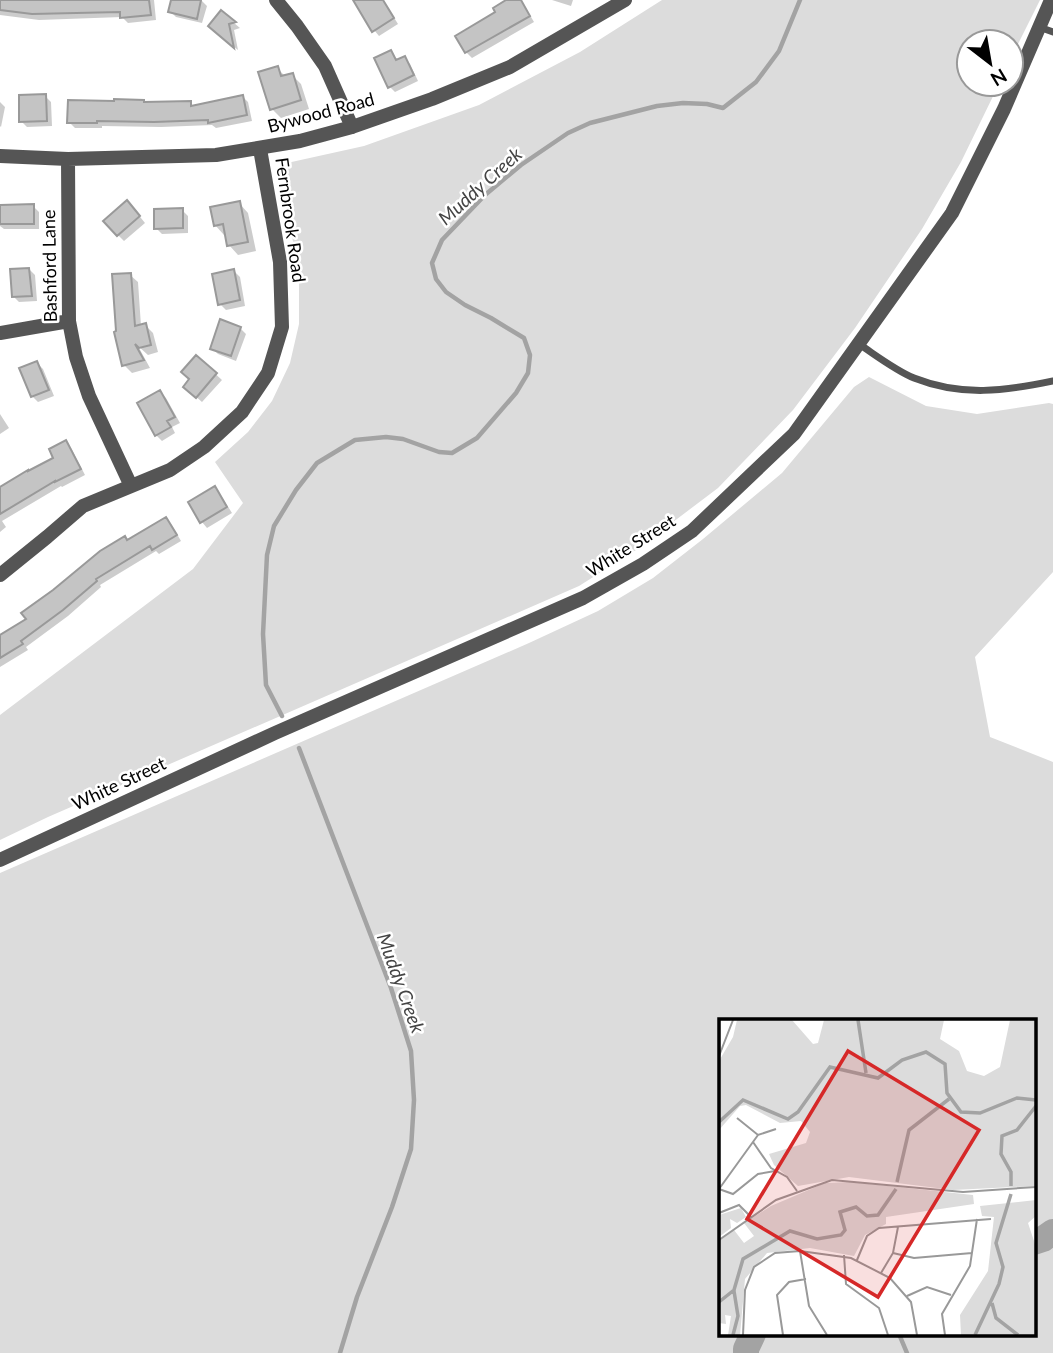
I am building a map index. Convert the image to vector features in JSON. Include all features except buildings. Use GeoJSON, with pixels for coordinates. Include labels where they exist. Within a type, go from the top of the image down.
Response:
{"type":"FeatureCollection","features":[{"type":"Feature","properties":{"kind":"street"},"geometry":{"type":"LineString","coordinates":[[276,0],[325,66],[352,127]]}},
{"type":"Feature","properties":{"kind":"street","name":"Bywood Road"},"geometry":{"type":"LineString","coordinates":[[0,156],[68,159],[216,155],[300,141],[352,127],[432,99],[510,67],[625,0]]}},
{"type":"Feature","properties":{"kind":"street","name":"White Street"},"geometry":{"type":"LineString","coordinates":[[0,860],[275,733],[583,598],[643,564],[692,531],[794,434],[952,213],[1046,30],[1051,0]]}},
{"type":"Feature","properties":{"kind":"street","name":"Fernbrook Road"},"geometry":{"type":"LineString","coordinates":[[0,575],[83,506],[170,470],[204,447],[242,412],[268,373],[282,327],[280,262],[260,149]]}},
{"type":"Feature","properties":{"kind":"street","name":"Bashford Lane"},"geometry":{"type":"LineString","coordinates":[[68,159],[69,321],[76,357],[89,396],[131,486]]}},
{"type":"Feature","properties":{"kind":"street"},"geometry":{"type":"LineString","coordinates":[[0,333],[69,321]]}},
{"type":"Feature","properties":{"kind":"lane"},"geometry":{"type":"LineString","coordinates":[[859,344],[894,367],[935,385],[986,391],[1011,390],[1053,381]]}},
{"type":"Feature","properties":{"kind":"shaded area"},"geometry":{"type":"Polygon","coordinates":[[[662,0],[1040,0],[1025,30],[955,28],[955,98],[992,98],[961,162],[922,229],[855,328],[793,410],[718,488],[636,550],[579,586],[0,840],[0,715],[193,569],[243,503],[215,462],[248,432],[272,401],[290,363],[299,324],[299,276],[281,173],[287,163],[364,146],[479,105],[580,52],[662,0]]]}},
{"type":"Feature","properties":{"kind":"shaded area"},"geometry":{"type":"Polygon","coordinates":[[[869,377],[926,406],[977,414],[1053,404],[1053,572],[975,657],[990,737],[1053,762],[1053,1353],[0,1353],[0,873],[598,611],[653,578],[782,473],[854,387],[869,377]]]}},
{"type":"Feature","properties":{"kind":"waterway","name":"Muddy Creek"},"geometry":{"type":"LineString","coordinates":[[282,716],[266,685],[263,634],[267,555],[274,526],[296,490],[317,463],[355,440],[386,437],[403,439],[439,452],[452,453],[477,438],[516,393],[528,373],[530,355],[524,338],[465,305],[446,292],[436,279],[432,263],[442,240],[485,195],[521,165],[568,133],[590,123],[657,106],[683,103],[723,108],[756,82],[779,51],[800,0]]}},
{"type":"Feature","properties":{"kind":"waterway","name":"Muddy Creek"},"geometry":{"type":"LineString","coordinates":[[299,748],[391,988],[411,1051],[414,1100],[411,1149],[357,1297],[340,1353]]}},
{"type":"Feature","properties":{"kind":"waterway"},"geometry":{"type":"LineString","coordinates":[[1036,1241],[1053,1232]]}},
{"type":"Feature","properties":{"kind":"waterway"},"geometry":{"type":"LineString","coordinates":[[746,1353],[752,1336]]}},
{"type":"Feature","properties":{"kind":"waterway"},"geometry":{"type":"LineString","coordinates":[[900,1336],[907,1353]]}}]}
